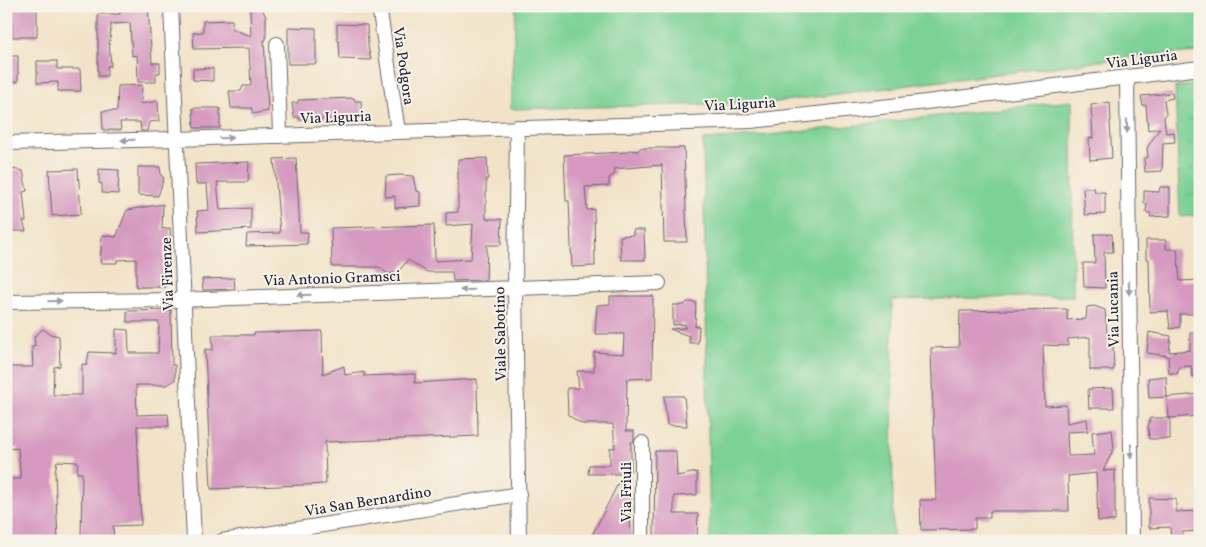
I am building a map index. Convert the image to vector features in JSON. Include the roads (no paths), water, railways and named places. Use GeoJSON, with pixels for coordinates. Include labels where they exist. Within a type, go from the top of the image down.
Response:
{"type":"FeatureCollection","features":[{"type":"Feature","properties":{"kind":"street","name":"Via Firenze"},"geometry":{"type":"LineString","coordinates":[[171,6],[194,541]]}},
{"type":"Feature","properties":{"kind":"street","name":"Via Podgora"},"geometry":{"type":"LineString","coordinates":[[379,6],[398,131]]}},
{"type":"Feature","properties":{"kind":"street","name":"Via Liguria"},"geometry":{"type":"LineString","coordinates":[[277,44],[280,136]]}},
{"type":"Feature","properties":{"kind":"street","name":"Via Liguria"},"geometry":{"type":"LineString","coordinates":[[6,143],[751,121],[918,103],[1200,68]]}},
{"type":"Feature","properties":{"kind":"street","name":"Via Lucania"},"geometry":{"type":"LineString","coordinates":[[1127,77],[1132,541]]}},
{"type":"Feature","properties":{"kind":"street","name":"Viale Sabotino"},"geometry":{"type":"LineString","coordinates":[[517,127],[515,288],[519,541]]}},
{"type":"Feature","properties":{"kind":"street","name":"Via Antonio Gramsci"},"geometry":{"type":"LineString","coordinates":[[6,302],[184,300],[659,283]]}},
{"type":"Feature","properties":{"kind":"street","name":"Via Friuli"},"geometry":{"type":"LineString","coordinates":[[642,443],[642,541]]}},
{"type":"Feature","properties":{"kind":"street","name":"Via San Bernardino"},"geometry":{"type":"LineString","coordinates":[[222,541],[518,494]]}}]}
